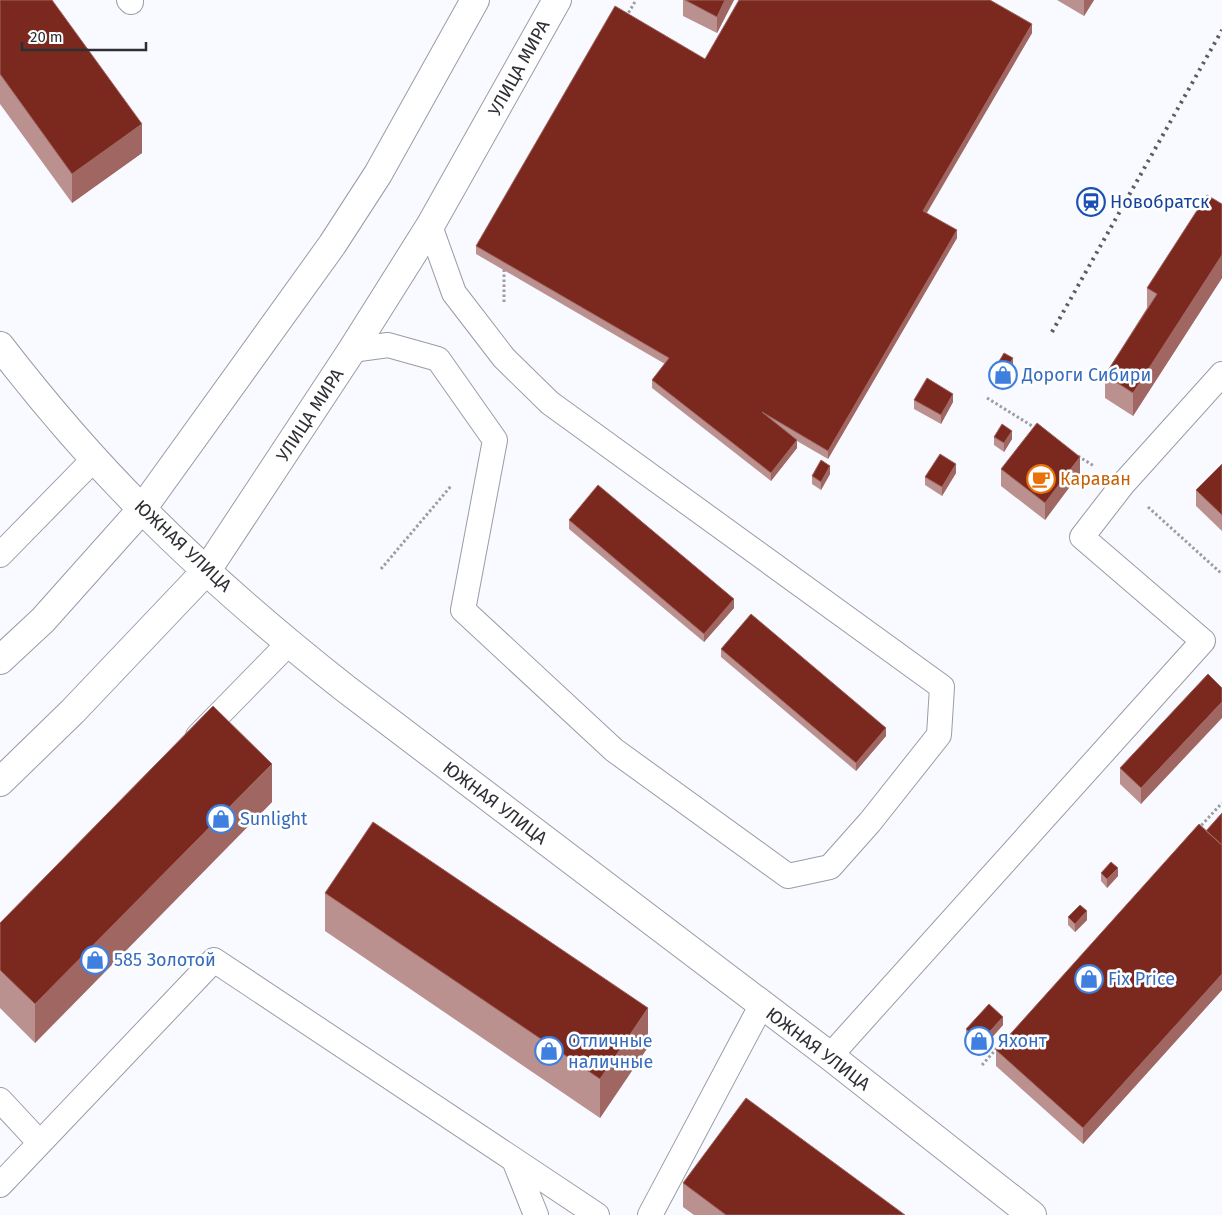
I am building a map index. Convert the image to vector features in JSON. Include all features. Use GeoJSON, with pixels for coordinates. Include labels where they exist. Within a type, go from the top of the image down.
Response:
{"type":"FeatureCollection","features":[{"type":"Feature","properties":{"kind":"street"},"geometry":{"type":"LineString","coordinates":[[0,660],[42,620],[142,509],[332,245],[378,174],[475,0]]}},
{"type":"Feature","properties":{"kind":"street","name":"УЛИЦА МИРА"},"geometry":{"type":"LineString","coordinates":[[0,782],[73,711],[207,570],[352,350],[430,226],[557,0]]}},
{"type":"Feature","properties":{"kind":"street","name":"ЮЖНАЯ УЛИЦА"},"geometry":{"type":"LineString","coordinates":[[0,346],[28,383],[94,459],[142,509],[289,643],[346,689],[761,1006],[830,1056],[1032,1215]]}},
{"type":"Feature","properties":{"kind":"lane"},"geometry":{"type":"LineString","coordinates":[[352,350],[388,345],[438,359],[495,440],[463,610],[614,750],[788,876],[830,867],[870,822],[939,735],[942,688],[550,403],[504,358],[454,292],[430,226]]}},
{"type":"Feature","properties":{"kind":"lane"},"geometry":{"type":"LineString","coordinates":[[830,1056],[1203,641],[1082,537],[1123,484],[1222,374]]}},
{"type":"Feature","properties":{"kind":"lane"},"geometry":{"type":"LineString","coordinates":[[0,555],[94,459]]}},
{"type":"Feature","properties":{"kind":"lane"},"geometry":{"type":"LineString","coordinates":[[186,749],[289,643]]}},
{"type":"Feature","properties":{"kind":"lane"},"geometry":{"type":"LineString","coordinates":[[0,1185],[214,960],[597,1215]]}},
{"type":"Feature","properties":{"kind":"lane"},"geometry":{"type":"LineString","coordinates":[[650,1215],[761,1006]]}},
{"type":"Feature","properties":{"kind":"lane"},"geometry":{"type":"LineString","coordinates":[[0,1100],[40,1143]]}},
{"type":"Feature","properties":{"kind":"lane"},"geometry":{"type":"LineString","coordinates":[[514,1160],[536,1215]]}},
{"type":"Feature","properties":{"kind":"path"},"geometry":{"type":"LineString","coordinates":[[621,26],[636,0]]}},
{"type":"Feature","properties":{"kind":"path"},"geometry":{"type":"LineString","coordinates":[[504,259],[504,358]]}},
{"type":"Feature","properties":{"kind":"path"},"geometry":{"type":"LineString","coordinates":[[382,569],[451,486]]}},
{"type":"Feature","properties":{"kind":"path"},"geometry":{"type":"LineString","coordinates":[[1195,832],[1222,803]]}},
{"type":"Feature","properties":{"kind":"path"},"geometry":{"type":"LineString","coordinates":[[982,1065],[1002,1044]]}},
{"type":"Feature","properties":{"kind":"building"},"geometry":{"type":"Polygon","coordinates":[[[0,0],[52,0],[142,124],[72,174],[0,74],[0,0]]]}},
{"type":"Feature","properties":{"kind":"building"},"geometry":{"type":"Polygon","coordinates":[[[685,0],[725,0],[717,17],[685,0]]]}},
{"type":"Feature","properties":{"kind":"building"},"geometry":{"type":"Polygon","coordinates":[[[739,0],[990,0],[1032,24],[923,211],[957,230],[828,451],[762,412],[797,440],[771,473],[652,380],[669,358],[476,246],[615,6],[705,59],[739,0]]]}},
{"type":"Feature","properties":{"kind":"building"},"geometry":{"type":"Polygon","coordinates":[[[1207,195],[1222,204],[1222,255],[1133,393],[1105,375],[1157,294],[1147,288],[1207,195]]]}},
{"type":"Feature","properties":{"kind":"building"},"geometry":{"type":"Polygon","coordinates":[[[1004,353],[1013,358],[1004,374],[995,368],[1004,353]]]}},
{"type":"Feature","properties":{"kind":"building"},"geometry":{"type":"Polygon","coordinates":[[[927,378],[953,394],[941,415],[914,400],[927,378]]]}},
{"type":"Feature","properties":{"kind":"building","name":"Караван"},"geometry":{"type":"Polygon","coordinates":[[[1037,423],[1080,457],[1045,503],[1001,469],[1037,423]]]}},
{"type":"Feature","properties":{"kind":"building"},"geometry":{"type":"Polygon","coordinates":[[[1002,424],[1012,431],[1004,443],[994,437],[1002,424]]]}},
{"type":"Feature","properties":{"kind":"building"},"geometry":{"type":"Polygon","coordinates":[[[940,454],[956,464],[942,487],[925,477],[940,454]]]}},
{"type":"Feature","properties":{"kind":"building"},"geometry":{"type":"Polygon","coordinates":[[[821,460],[830,466],[821,482],[812,476],[821,460]]]}},
{"type":"Feature","properties":{"kind":"building"},"geometry":{"type":"Polygon","coordinates":[[[1222,464],[1222,515],[1196,490],[1222,464]]]}},
{"type":"Feature","properties":{"kind":"building"},"geometry":{"type":"Polygon","coordinates":[[[598,485],[734,599],[704,634],[569,520],[598,485]]]}},
{"type":"Feature","properties":{"kind":"building"},"geometry":{"type":"Polygon","coordinates":[[[751,614],[886,728],[856,763],[721,649],[751,614]]]}},
{"type":"Feature","properties":{"kind":"building"},"geometry":{"type":"Polygon","coordinates":[[[1208,674],[1222,688],[1222,702],[1141,788],[1120,768],[1208,674]]]}},
{"type":"Feature","properties":{"kind":"building"},"geometry":{"type":"Polygon","coordinates":[[[213,706],[272,764],[35,1004],[0,970],[0,923],[213,706]]]}},
{"type":"Feature","properties":{"kind":"building"},"geometry":{"type":"Polygon","coordinates":[[[1222,813],[1222,845],[1206,831],[1222,813]]]}},
{"type":"Feature","properties":{"kind":"building"},"geometry":{"type":"Polygon","coordinates":[[[373,822],[648,1008],[600,1079],[325,893],[373,822]]]}},
{"type":"Feature","properties":{"kind":"building"},"geometry":{"type":"Polygon","coordinates":[[[1199,824],[1222,845],[1222,974],[1083,1128],[996,1050],[1199,824]]]}},
{"type":"Feature","properties":{"kind":"building"},"geometry":{"type":"Polygon","coordinates":[[[1111,862],[1118,868],[1107,879],[1101,873],[1111,862]]]}},
{"type":"Feature","properties":{"kind":"building"},"geometry":{"type":"Polygon","coordinates":[[[1080,905],[1087,911],[1075,924],[1068,917],[1080,905]]]}},
{"type":"Feature","properties":{"kind":"building"},"geometry":{"type":"Polygon","coordinates":[[[989,1004],[1003,1017],[980,1042],[966,1029],[989,1004]]]}},
{"type":"Feature","properties":{"kind":"building"},"geometry":{"type":"Polygon","coordinates":[[[746,1098],[905,1215],[726,1215],[683,1183],[746,1098]]]}},
{"type":"Feature","properties":{"kind":"railway"},"geometry":{"type":"LineString","coordinates":[[1052,332],[1222,30]]}},
{"type":"Feature","properties":{"kind":"place","name":"Новобратск"},"geometry":{"type":"Point","coordinates":[1091,202]}},
{"type":"Feature","properties":{"kind":"place","name":"Дороги Сибири"},"geometry":{"type":"Point","coordinates":[1003,375]}},
{"type":"Feature","properties":{"kind":"place","name":"Караван"},"geometry":{"type":"Point","coordinates":[1041,479]}},
{"type":"Feature","properties":{"kind":"place","name":"Sunlight"},"geometry":{"type":"Point","coordinates":[221,819]}},
{"type":"Feature","properties":{"kind":"place","name":"585 Золотой"},"geometry":{"type":"Point","coordinates":[95,960]}},
{"type":"Feature","properties":{"kind":"place","name":"Fix Price"},"geometry":{"type":"Point","coordinates":[1089,979]}},
{"type":"Feature","properties":{"kind":"place","name":"Яхонт"},"geometry":{"type":"Point","coordinates":[979,1041]}},
{"type":"Feature","properties":{"kind":"place","name":"Отличные наличные"},"geometry":{"type":"Point","coordinates":[549,1051]}}]}
